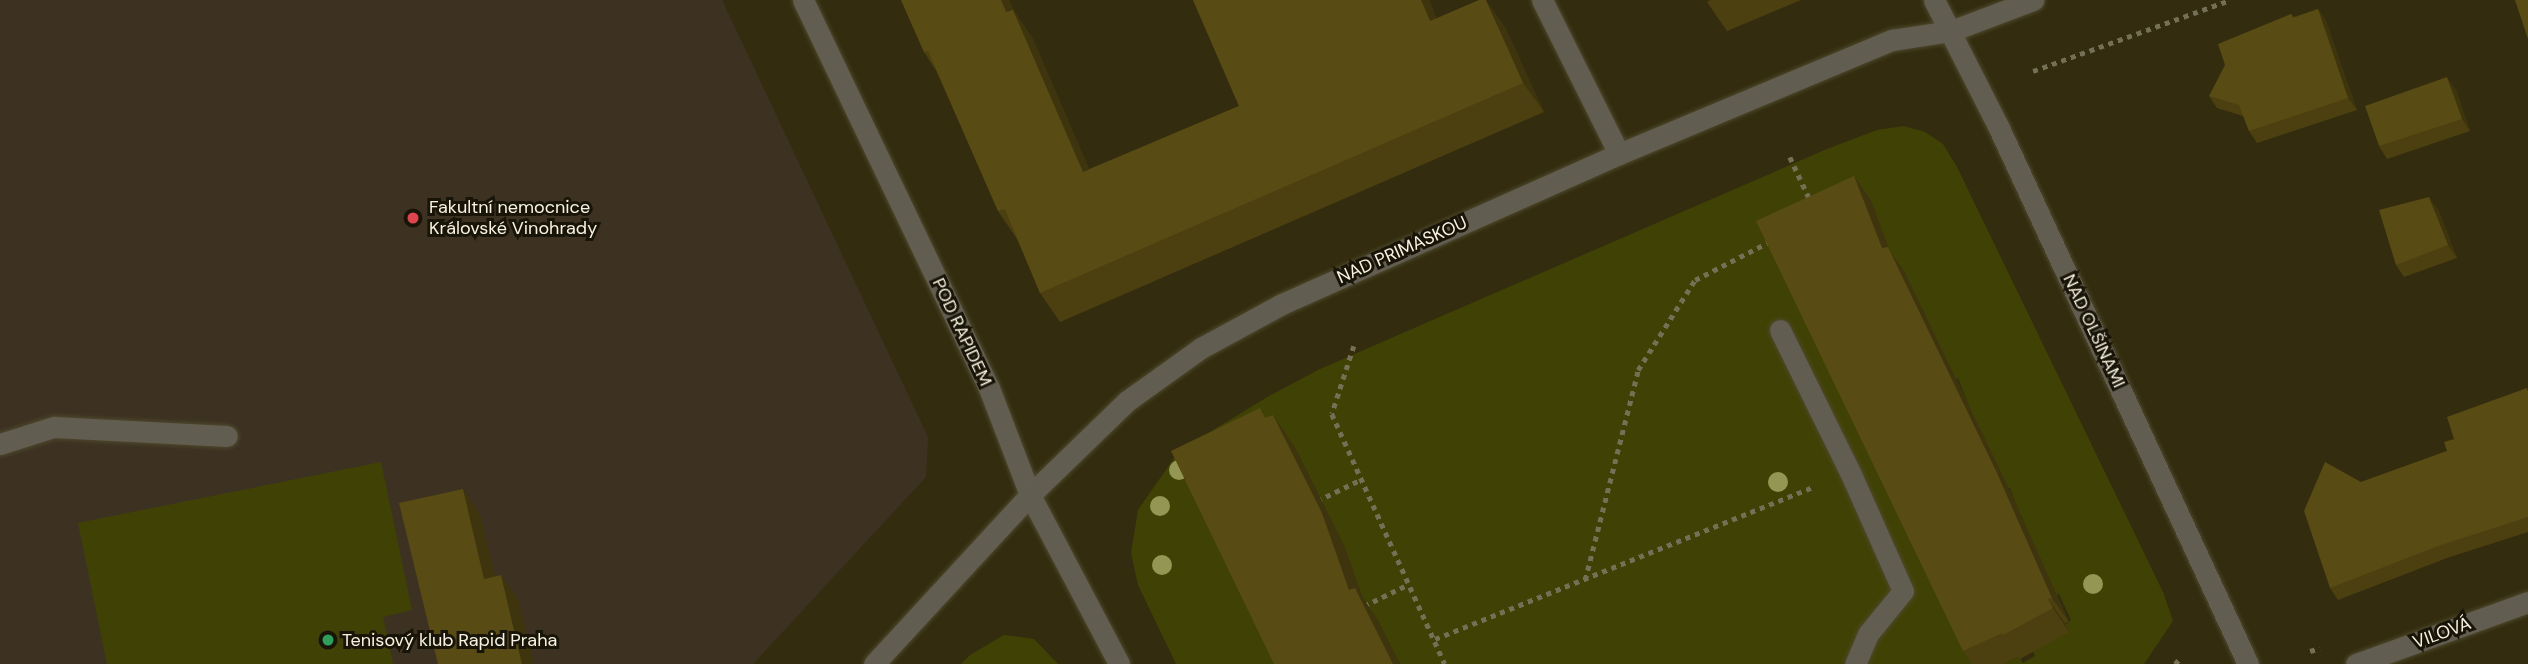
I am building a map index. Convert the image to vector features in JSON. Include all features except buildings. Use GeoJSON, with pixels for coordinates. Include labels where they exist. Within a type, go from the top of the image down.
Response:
{"type":"FeatureCollection","features":[{"type":"Feature","properties":{"kind":"street","name":"POD RAPIDEM"},"geometry":{"type":"LineString","coordinates":[[803,0],[989,388],[1030,495],[1119,664]]}},
{"type":"Feature","properties":{"kind":"street"},"geometry":{"type":"LineString","coordinates":[[1542,0],[1619,154]]}},
{"type":"Feature","properties":{"kind":"street","name":"NAD OLŠINAMI"},"geometry":{"type":"LineString","coordinates":[[1934,0],[1951,31],[2248,664]]}},
{"type":"Feature","properties":{"kind":"street","name":"NAD PRIMASKOU"},"geometry":{"type":"LineString","coordinates":[[874,664],[1030,495],[1127,401],[1201,348],[1282,304],[1619,154],[1892,40],[1951,31],[2033,0]]}},
{"type":"Feature","properties":{"kind":"street"},"geometry":{"type":"LineString","coordinates":[[1780,330],[1850,472],[1903,591],[1868,634],[1855,664]]}},
{"type":"Feature","properties":{"kind":"street"},"geometry":{"type":"LineString","coordinates":[[0,444],[54,427],[227,436]]}},
{"type":"Feature","properties":{"kind":"street","name":"VILOVÁ"},"geometry":{"type":"LineString","coordinates":[[2356,664],[2528,602]]}},
{"type":"Feature","properties":{"kind":"path"},"geometry":{"type":"LineString","coordinates":[[2033,71],[2230,0]]}},
{"type":"Feature","properties":{"kind":"path"},"geometry":{"type":"LineString","coordinates":[[1790,157],[1812,205]]}},
{"type":"Feature","properties":{"kind":"path"},"geometry":{"type":"LineString","coordinates":[[1585,580],[1638,370],[1695,280],[1781,236]]}},
{"type":"Feature","properties":{"kind":"path"},"geometry":{"type":"LineString","coordinates":[[1354,346],[1332,414],[1446,664]]}},
{"type":"Feature","properties":{"kind":"path"},"geometry":{"type":"LineString","coordinates":[[1435,639],[1850,472]]}},
{"type":"Feature","properties":{"kind":"path"},"geometry":{"type":"LineString","coordinates":[[1313,503],[1362,479]]}},
{"type":"Feature","properties":{"kind":"path"},"geometry":{"type":"LineString","coordinates":[[1363,606],[1409,584]]}},
{"type":"Feature","properties":{"kind":"path"},"geometry":{"type":"LineString","coordinates":[[2175,664],[2182,657]]}},
{"type":"Feature","properties":{"kind":"shaded area","name":"Fakultní nemocnice Královské Vinohrady"},"geometry":{"type":"Polygon","coordinates":[[[0,0],[722,0],[928,437],[926,477],[753,664],[0,664],[0,0]]]}},
{"type":"Feature","properties":{"kind":"shaded area"},"geometry":{"type":"Polygon","coordinates":[[[1904,126],[1925,132],[1943,144],[1957,167],[2163,592],[2173,621],[2144,664],[2003,664],[2019,657],[2023,663],[2035,656],[2033,652],[2071,620],[2059,594],[2052,597],[2010,488],[2001,489],[1958,378],[1949,381],[1974,664],[1400,664],[1399,661],[1393,664],[1371,623],[1346,552],[1281,664],[1176,664],[1138,585],[1131,553],[1138,510],[1179,451],[1269,396],[1320,369],[1827,149],[1877,130],[1904,126]]]}},
{"type":"Feature","properties":{"kind":"shaded area"},"geometry":{"type":"Polygon","coordinates":[[[381,462],[412,610],[383,617],[393,664],[107,664],[78,523],[381,462]]]}},
{"type":"Feature","properties":{"kind":"shaded area"},"geometry":{"type":"Polygon","coordinates":[[[1004,635],[1034,639],[1058,664],[961,664],[970,655],[1004,635]]]}},
{"type":"Feature","properties":{"kind":"place","name":"Fakultní nemocnice Královské Vinohrady"},"geometry":{"type":"Point","coordinates":[413,218]}},
{"type":"Feature","properties":{"kind":"place","name":"Tenisový klub Rapid Praha"},"geometry":{"type":"Point","coordinates":[328,640]}}]}
